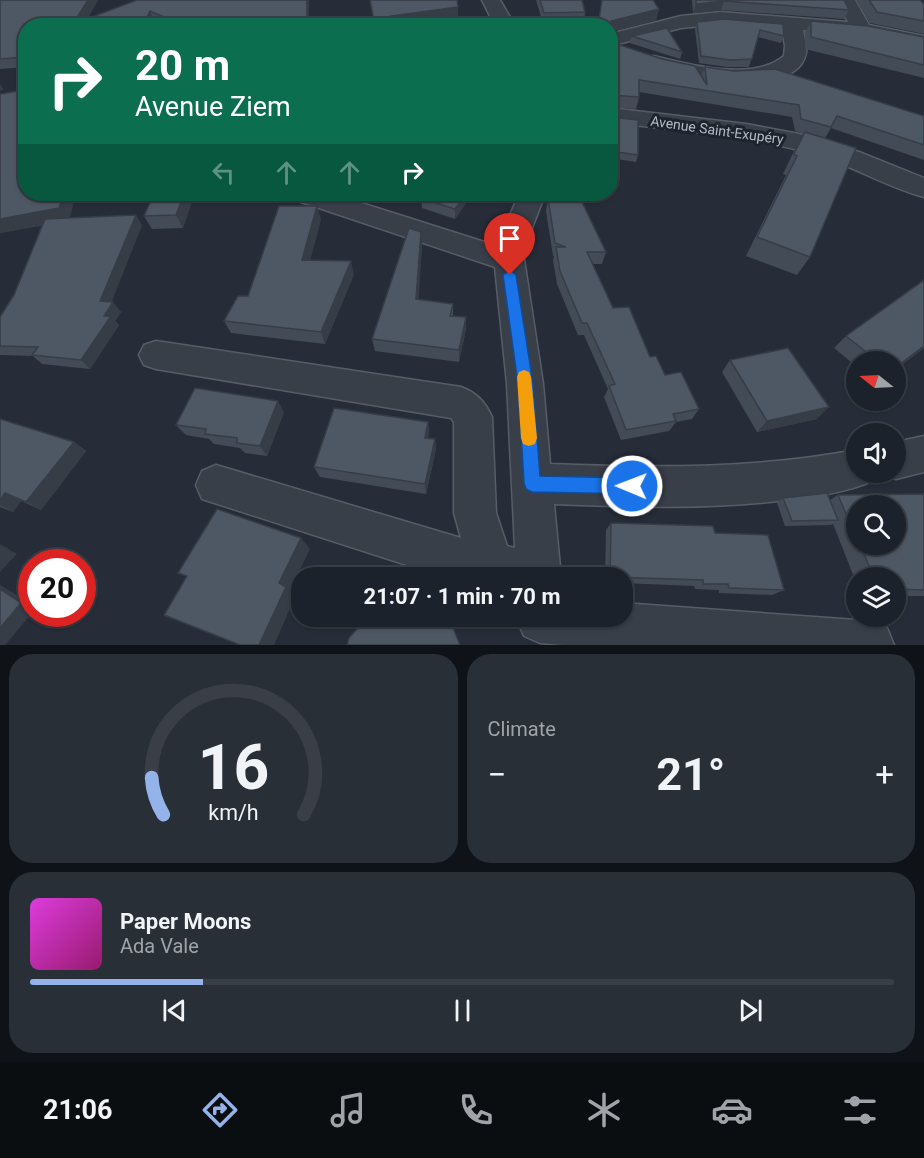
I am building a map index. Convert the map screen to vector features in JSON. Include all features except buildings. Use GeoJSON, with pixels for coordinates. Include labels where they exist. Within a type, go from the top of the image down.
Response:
{"type":"FeatureCollection","features":[{"type":"Feature","properties":{"kind":"street"},"geometry":{"type":"LineString","coordinates":[[491,0],[501,18]]}},
{"type":"Feature","properties":{"kind":"street"},"geometry":{"type":"LineString","coordinates":[[846,0],[862,29]]}},
{"type":"Feature","properties":{"kind":"street"},"geometry":{"type":"LineString","coordinates":[[618,38],[695,19],[721,18],[862,29],[924,42]]}},
{"type":"Feature","properties":{"kind":"street"},"geometry":{"type":"LineString","coordinates":[[618,48],[672,66],[747,76],[762,75],[782,67],[793,58],[796,50],[791,23]]}},
{"type":"Feature","properties":{"kind":"street","name":"Avenue Saint-Exupéry"},"geometry":{"type":"LineString","coordinates":[[618,116],[752,133],[788,140],[825,149],[924,188]]}},
{"type":"Feature","properties":{"kind":"street"},"geometry":{"type":"LineString","coordinates":[[326,201],[484,254],[508,259]]}},
{"type":"Feature","properties":{"kind":"street"},"geometry":{"type":"LineString","coordinates":[[529,201],[513,236],[508,259],[525,384],[537,567]]}},
{"type":"Feature","properties":{"kind":"street"},"geometry":{"type":"LineString","coordinates":[[156,355],[461,403],[473,417],[475,513],[491,566],[461,560],[216,485]]}},
{"type":"Feature","properties":{"kind":"street"},"geometry":{"type":"LineString","coordinates":[[906,458],[924,454]]}},
{"type":"Feature","properties":{"kind":"street"},"geometry":{"type":"LineString","coordinates":[[532,483],[726,488],[846,472]]}},
{"type":"Feature","properties":{"kind":"street"},"geometry":{"type":"LineString","coordinates":[[633,618],[870,645]]}},
{"type":"Feature","properties":{"kind":"slow traffic"},"geometry":{"type":"LineString","coordinates":[[524,377],[529,438]]}},
{"type":"Feature","properties":{"kind":"route"},"geometry":{"type":"LineString","coordinates":[[510,275],[525,384],[532,483],[632,486]]}}]}
